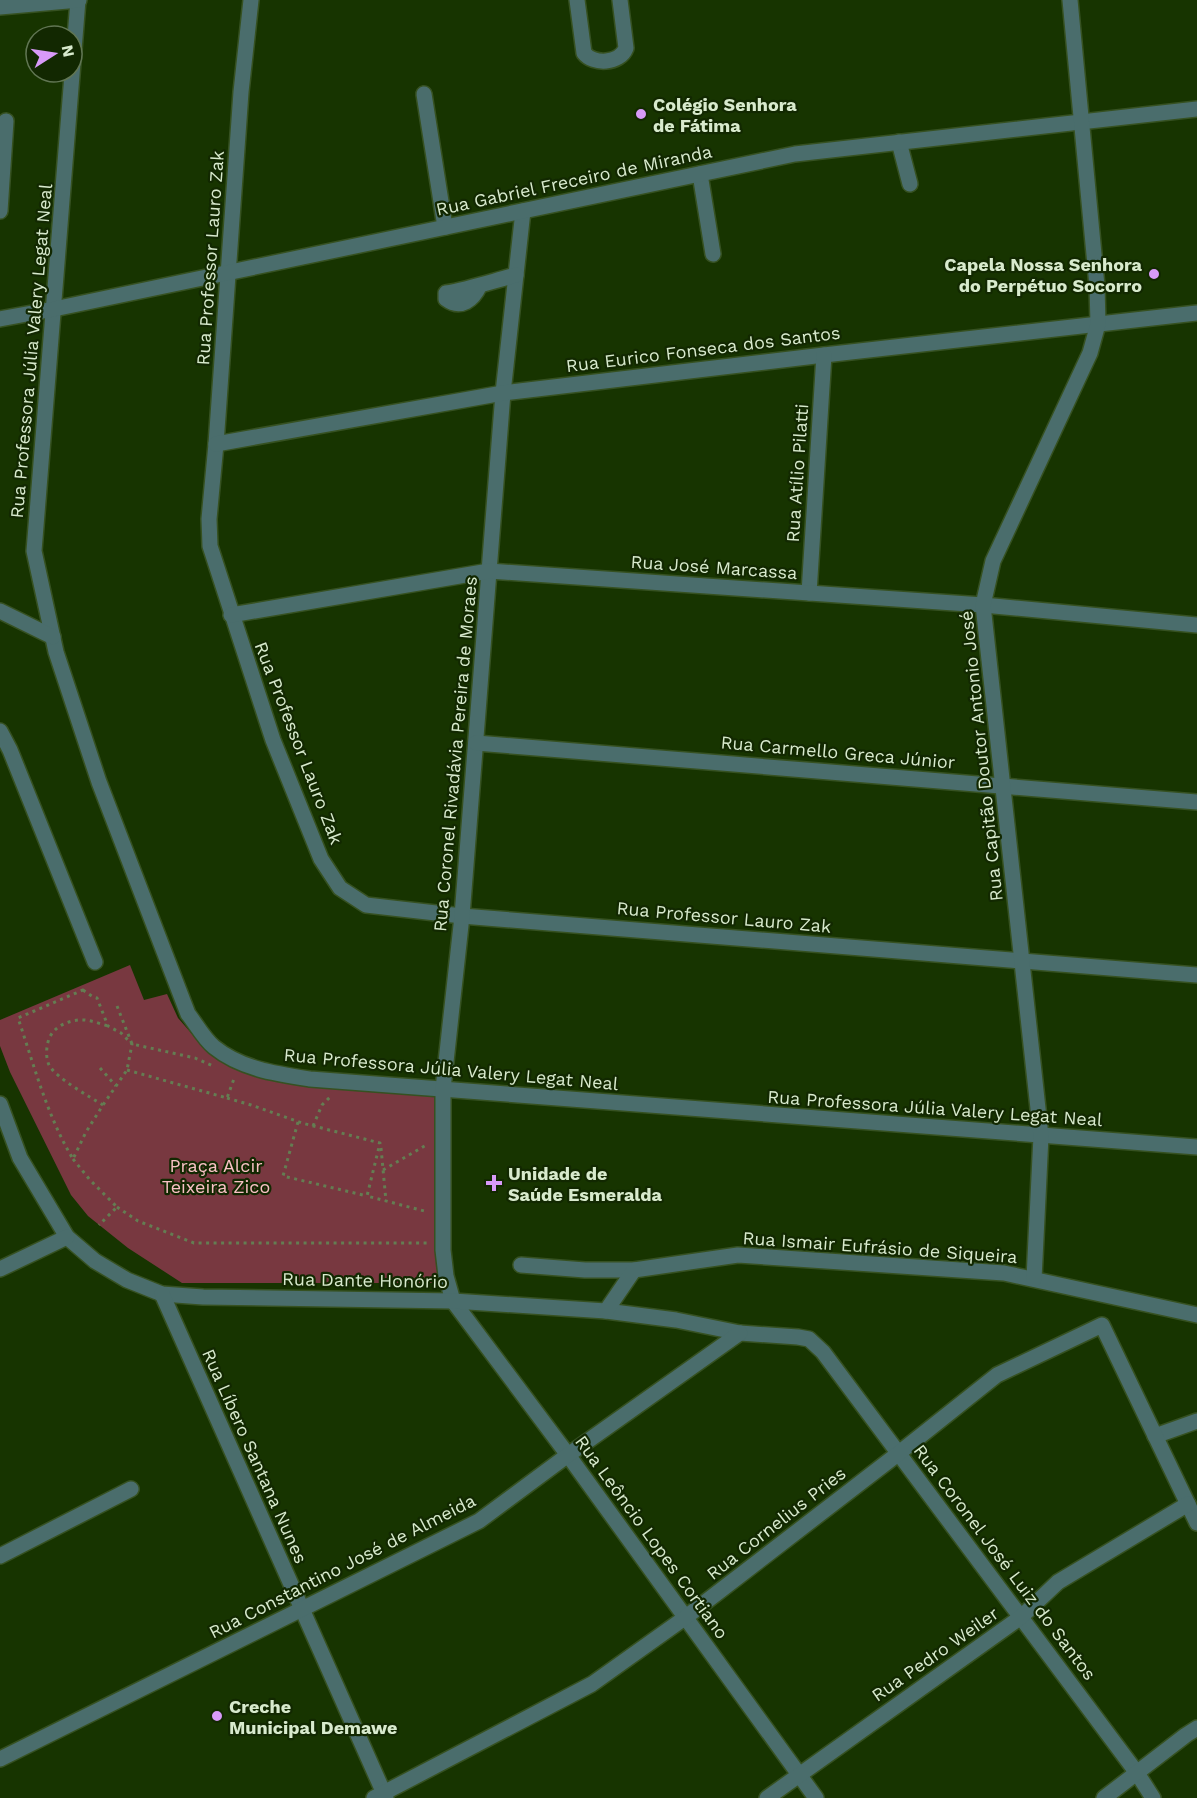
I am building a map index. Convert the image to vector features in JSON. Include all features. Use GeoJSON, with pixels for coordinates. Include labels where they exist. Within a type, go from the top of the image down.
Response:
{"type":"FeatureCollection","features":[{"type":"Feature","properties":{"kind":"street"},"geometry":{"type":"LineString","coordinates":[[5,4],[78,0]]}},
{"type":"Feature","properties":{"kind":"street","name":"Rua Professora Júlia Valery Legat Neal"},"geometry":{"type":"LineString","coordinates":[[78,0],[34,551],[56,652],[99,782],[188,1014],[213,1046],[241,1063],[274,1074],[310,1079],[1197,1146]]}},
{"type":"Feature","properties":{"kind":"street","name":"Rua Professor Lauro Zak"},"geometry":{"type":"LineString","coordinates":[[251,0],[241,92],[209,519],[210,546],[273,740],[321,859],[340,888],[366,905],[462,916],[1197,975]]}},
{"type":"Feature","properties":{"kind":"street"},"geometry":{"type":"LineString","coordinates":[[577,0],[584,53],[588,59],[595,61],[618,58],[623,55],[626,48],[620,0]]}},
{"type":"Feature","properties":{"kind":"street","name":"Rua Capitão Doutor Antonio José"},"geometry":{"type":"LineString","coordinates":[[1034,1279],[1041,1136],[982,604],[993,561],[1090,353],[1098,324],[1097,286],[1070,0]]}},
{"type":"Feature","properties":{"kind":"street"},"geometry":{"type":"LineString","coordinates":[[424,94],[445,227]]}},
{"type":"Feature","properties":{"kind":"street","name":"Rua Gabriel Freceiro de Miranda"},"geometry":{"type":"LineString","coordinates":[[0,319],[795,154],[1197,108]]}},
{"type":"Feature","properties":{"kind":"street"},"geometry":{"type":"LineString","coordinates":[[0,211],[6,121]]}},
{"type":"Feature","properties":{"kind":"street"},"geometry":{"type":"LineString","coordinates":[[899,142],[910,184]]}},
{"type":"Feature","properties":{"kind":"street"},"geometry":{"type":"LineString","coordinates":[[700,174],[713,254]]}},
{"type":"Feature","properties":{"kind":"street","name":"Rua Coronel Rivadávia Pereira de Moraes"},"geometry":{"type":"LineString","coordinates":[[453,1301],[446,1276],[443,1250],[444,1089],[462,916],[504,393],[523,211]]}},
{"type":"Feature","properties":{"kind":"street"},"geometry":{"type":"LineString","coordinates":[[480,285],[516,274]]}},
{"type":"Feature","properties":{"kind":"street","name":"Rua Eurico Fonseca dos Santos"},"geometry":{"type":"LineString","coordinates":[[216,444],[504,393],[1197,313]]}},
{"type":"Feature","properties":{"kind":"street","name":"Rua Atílio Pilatti"},"geometry":{"type":"LineString","coordinates":[[809,593],[824,355]]}},
{"type":"Feature","properties":{"kind":"street","name":"Rua José Marcassa"},"geometry":{"type":"LineString","coordinates":[[231,615],[489,571],[982,604],[1197,625]]}},
{"type":"Feature","properties":{"kind":"street"},"geometry":{"type":"LineString","coordinates":[[0,611],[53,637]]}},
{"type":"Feature","properties":{"kind":"street"},"geometry":{"type":"LineString","coordinates":[[0,730],[95,962]]}},
{"type":"Feature","properties":{"kind":"street","name":"Rua Carmello Greca Júnior"},"geometry":{"type":"LineString","coordinates":[[476,743],[1002,784],[1197,802]]}},
{"type":"Feature","properties":{"kind":"street","name":"Rua Dante Honório"},"geometry":{"type":"LineString","coordinates":[[0,1104],[20,1158],[67,1237],[95,1261],[127,1280],[162,1294],[203,1297],[453,1301],[608,1307],[740,1333],[809,1339],[823,1352]]}},
{"type":"Feature","properties":{"kind":"street"},"geometry":{"type":"LineString","coordinates":[[0,1269],[67,1237]]}},
{"type":"Feature","properties":{"kind":"street","name":"Rua Ismair Eufrásio de Siqueira"},"geometry":{"type":"LineString","coordinates":[[521,1265],[585,1270],[634,1270],[738,1255],[1004,1273],[1197,1316]]}},
{"type":"Feature","properties":{"kind":"street"},"geometry":{"type":"LineString","coordinates":[[608,1307],[634,1270]]}},
{"type":"Feature","properties":{"kind":"street","name":"Rua Líbero Santana Nunes"},"geometry":{"type":"LineString","coordinates":[[162,1294],[381,1796]]}},
{"type":"Feature","properties":{"kind":"street","name":"Rua Leôncio Lopes Cortiano"},"geometry":{"type":"LineString","coordinates":[[453,1301],[568,1455],[816,1798]]}},
{"type":"Feature","properties":{"kind":"street","name":"Rua Cornelius Pries"},"geometry":{"type":"LineString","coordinates":[[381,1796],[592,1684],[686,1617],[899,1454],[997,1375],[1102,1325],[1155,1436]]}},
{"type":"Feature","properties":{"kind":"street","name":"Rua Constantino José de Almeida"},"geometry":{"type":"LineString","coordinates":[[0,1759],[479,1521],[740,1333]]}},
{"type":"Feature","properties":{"kind":"street","name":"Rua Coronel José Luiz do Santos"},"geometry":{"type":"LineString","coordinates":[[823,1352],[1137,1773],[1153,1798]]}},
{"type":"Feature","properties":{"kind":"street"},"geometry":{"type":"LineString","coordinates":[[1197,1421],[1155,1436],[1197,1523]]}},
{"type":"Feature","properties":{"kind":"street"},"geometry":{"type":"LineString","coordinates":[[0,1556],[131,1489]]}},
{"type":"Feature","properties":{"kind":"street","name":"Rua Pedro Weiler"},"geometry":{"type":"LineString","coordinates":[[767,1798],[1021,1617],[1058,1582],[1188,1504]]}},
{"type":"Feature","properties":{"kind":"street"},"geometry":{"type":"LineString","coordinates":[[1104,1798],[1197,1728]]}},
{"type":"Feature","properties":{"kind":"path"},"geometry":{"type":"LineString","coordinates":[[108,1026],[97,998],[83,990],[18,1018],[60,1137],[73,1159],[117,1207],[138,1221],[194,1243],[436,1242]]}},
{"type":"Feature","properties":{"kind":"path"},"geometry":{"type":"LineString","coordinates":[[73,1159],[86,1132],[128,1070],[132,1044],[117,1006]]}},
{"type":"Feature","properties":{"kind":"path"},"geometry":{"type":"LineString","coordinates":[[103,1105],[57,1074],[50,1066],[46,1051],[50,1034],[62,1025],[86,1020],[108,1026],[121,1033],[132,1044],[195,1058],[219,1069]]}},
{"type":"Feature","properties":{"kind":"path"},"geometry":{"type":"LineString","coordinates":[[100,1068],[116,1086]]}},
{"type":"Feature","properties":{"kind":"path"},"geometry":{"type":"LineString","coordinates":[[128,1070],[227,1098],[298,1122],[380,1143]]}},
{"type":"Feature","properties":{"kind":"path"},"geometry":{"type":"LineString","coordinates":[[227,1072],[235,1075],[227,1098]]}},
{"type":"Feature","properties":{"kind":"path"},"geometry":{"type":"LineString","coordinates":[[313,1126],[322,1105],[334,1093]]}},
{"type":"Feature","properties":{"kind":"path"},"geometry":{"type":"LineString","coordinates":[[298,1122],[283,1176],[435,1213]]}},
{"type":"Feature","properties":{"kind":"path"},"geometry":{"type":"LineString","coordinates":[[383,1170],[435,1140]]}},
{"type":"Feature","properties":{"kind":"path"},"geometry":{"type":"LineString","coordinates":[[368,1196],[380,1143]]}},
{"type":"Feature","properties":{"kind":"path"},"geometry":{"type":"LineString","coordinates":[[380,1143],[386,1201]]}},
{"type":"Feature","properties":{"kind":"path"},"geometry":{"type":"LineString","coordinates":[[99,1225],[117,1207]]}},
{"type":"Feature","properties":{"kind":"green space","name":"Praça Alcir Teixeira Zico"},"geometry":{"type":"Polygon","coordinates":[[[130,965],[144,1000],[167,994],[178,1018],[206,1050],[235,1068],[270,1080],[434,1095],[434,1231],[439,1283],[182,1283],[128,1248],[88,1216],[71,1195],[10,1072],[0,1046],[0,1020],[130,965]]]}},
{"type":"Feature","properties":{"kind":"place","name":"Colégio Senhora de Fátima"},"geometry":{"type":"Point","coordinates":[641,114]}},
{"type":"Feature","properties":{"kind":"place","name":"Capela Nossa Senhora do Perpétuo Socorro"},"geometry":{"type":"Point","coordinates":[1154,274]}},
{"type":"Feature","properties":{"kind":"place","name":"Unidade de Saúde Esmeralda"},"geometry":{"type":"Point","coordinates":[494,1183]}},
{"type":"Feature","properties":{"kind":"place","name":"Creche Municipal Demawe"},"geometry":{"type":"Point","coordinates":[217,1716]}}]}
